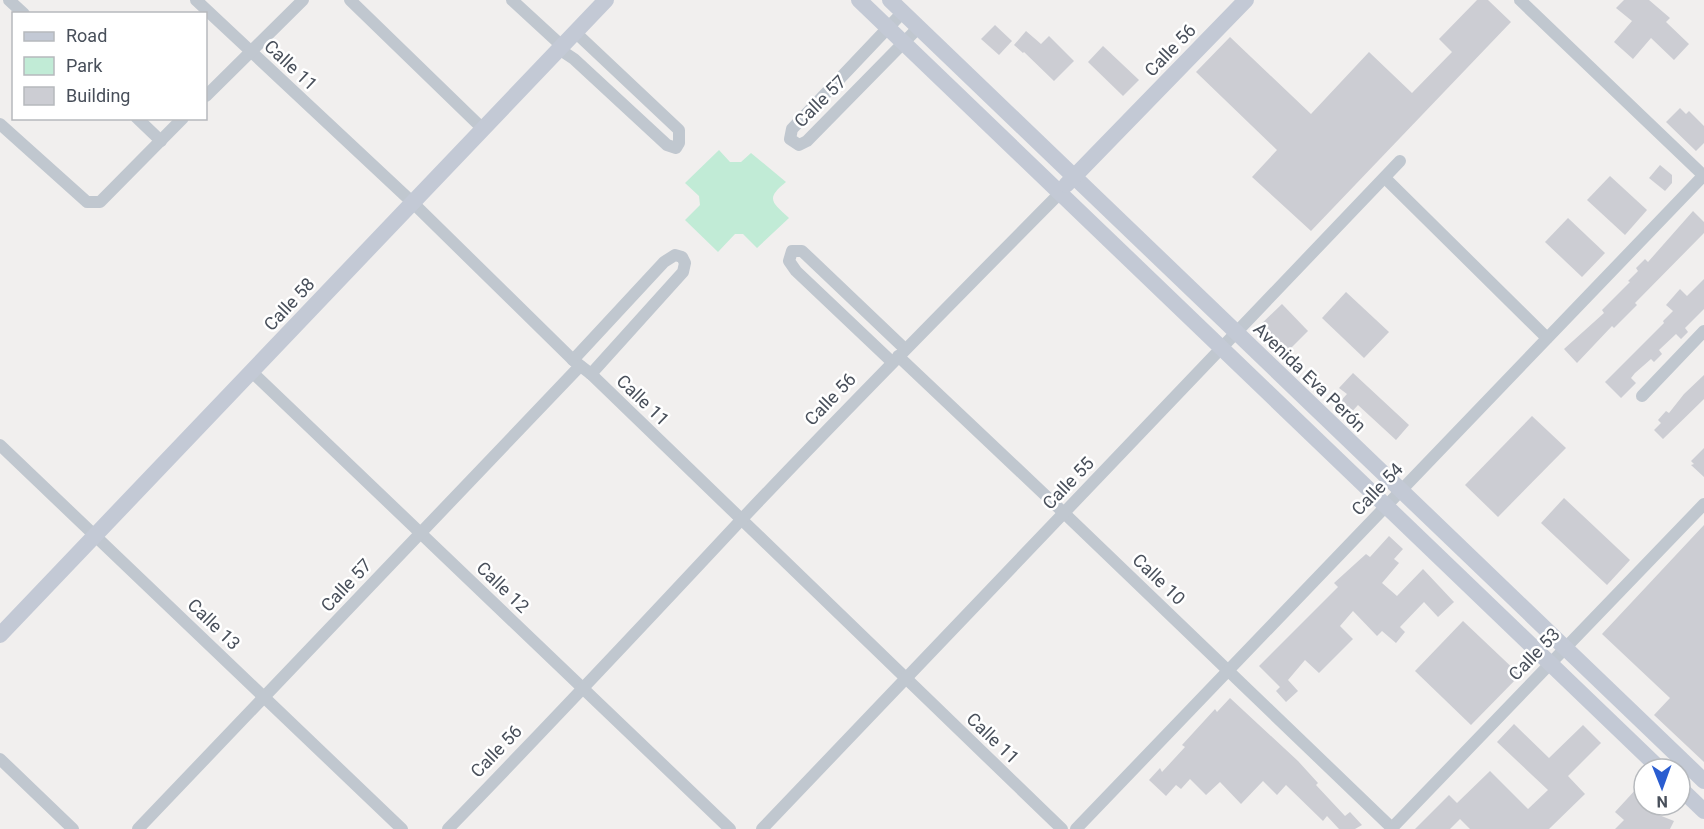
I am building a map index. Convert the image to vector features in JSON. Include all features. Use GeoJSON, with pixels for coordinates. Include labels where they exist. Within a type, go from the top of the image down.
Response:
{"type":"FeatureCollection","features":[{"type":"Feature","properties":{"kind":"main road","name":"Calle 58"},"geometry":{"type":"LineString","coordinates":[[0,635],[606,0]]}},
{"type":"Feature","properties":{"kind":"main road"},"geometry":{"type":"LineString","coordinates":[[860,0],[1648,757]]}},
{"type":"Feature","properties":{"kind":"main road","name":"Avenida Eva Perón"},"geometry":{"type":"LineString","coordinates":[[890,0],[1704,781]]}},
{"type":"Feature","properties":{"kind":"main road","name":"Calle 56"},"geometry":{"type":"LineString","coordinates":[[1060,193],[1246,0]]}},
{"type":"Feature","properties":{"kind":"main road"},"geometry":{"type":"LineString","coordinates":[[1692,800],[1704,811]]}},
{"type":"Feature","properties":{"kind":"street"},"geometry":{"type":"LineString","coordinates":[[9,0],[22,12]]}},
{"type":"Feature","properties":{"kind":"street","name":"Calle 11"},"geometry":{"type":"LineString","coordinates":[[196,0],[412,202],[576,363],[1062,829]]}},
{"type":"Feature","properties":{"kind":"street"},"geometry":{"type":"LineString","coordinates":[[207,95],[303,0]]}},
{"type":"Feature","properties":{"kind":"street"},"geometry":{"type":"LineString","coordinates":[[350,0],[483,129]]}},
{"type":"Feature","properties":{"kind":"street"},"geometry":{"type":"LineString","coordinates":[[512,0],[560,48],[668,145],[676,148],[679,143],[679,130],[575,32]]}},
{"type":"Feature","properties":{"kind":"street"},"geometry":{"type":"LineString","coordinates":[[1520,0],[1704,175]]}},
{"type":"Feature","properties":{"kind":"street","name":"Calle 57"},"geometry":{"type":"LineString","coordinates":[[903,12],[792,129],[790,139],[799,146],[807,141],[919,27]]}},
{"type":"Feature","properties":{"kind":"street"},"geometry":{"type":"LineString","coordinates":[[139,120],[161,141]]}},
{"type":"Feature","properties":{"kind":"street"},"geometry":{"type":"LineString","coordinates":[[0,124],[87,202],[92,203],[100,202],[181,120]]}},
{"type":"Feature","properties":{"kind":"street","name":"Calle 55"},"geometry":{"type":"LineString","coordinates":[[762,829],[1400,161]]}},
{"type":"Feature","properties":{"kind":"street","name":"Calle 54"},"geometry":{"type":"LineString","coordinates":[[1076,829],[1704,175]]}},
{"type":"Feature","properties":{"kind":"street"},"geometry":{"type":"LineString","coordinates":[[1384,178],[1547,338]]}},
{"type":"Feature","properties":{"kind":"street","name":"Calle 56"},"geometry":{"type":"LineString","coordinates":[[448,829],[584,689],[741,520],[1060,193]]}},
{"type":"Feature","properties":{"kind":"street","name":"Calle 10"},"geometry":{"type":"LineString","coordinates":[[899,356],[796,271],[789,261],[792,251],[802,251],[899,356],[1392,829]]}},
{"type":"Feature","properties":{"kind":"street","name":"Calle 57"},"geometry":{"type":"LineString","coordinates":[[138,829],[420,532],[576,363],[664,262],[675,255],[682,257],[685,263],[683,272],[591,375]]}},
{"type":"Feature","properties":{"kind":"street"},"geometry":{"type":"LineString","coordinates":[[1642,396],[1704,331]]}},
{"type":"Feature","properties":{"kind":"street","name":"Calle 12"},"geometry":{"type":"LineString","coordinates":[[252,372],[730,829]]}},
{"type":"Feature","properties":{"kind":"street","name":"Calle 13"},"geometry":{"type":"LineString","coordinates":[[0,445],[402,829]]}},
{"type":"Feature","properties":{"kind":"street","name":"Calle 53"},"geometry":{"type":"LineString","coordinates":[[1392,829],[1704,504]]}},
{"type":"Feature","properties":{"kind":"street"},"geometry":{"type":"LineString","coordinates":[[0,759],[73,829]]}},
{"type":"Feature","properties":{"kind":"green space"},"geometry":{"type":"Polygon","coordinates":[[[719,150],[730,162],[741,162],[751,153],[786,182],[775,193],[773,200],[789,218],[757,248],[743,234],[735,234],[718,252],[685,220],[700,205],[699,196],[685,183],[719,150]]]}},
{"type":"Feature","properties":{"kind":"building"},"geometry":{"type":"Polygon","coordinates":[[[1477,0],[1488,0],[1511,22],[1311,231],[1252,177],[1277,150],[1196,72],[1230,37],[1311,114],[1369,52],[1412,93],[1452,52],[1439,39],[1477,0]]]}},
{"type":"Feature","properties":{"kind":"building"},"geometry":{"type":"Polygon","coordinates":[[[1624,0],[1649,0],[1670,18],[1666,22],[1689,44],[1674,60],[1651,38],[1633,59],[1614,42],[1632,21],[1616,8],[1624,0]]]}},
{"type":"Feature","properties":{"kind":"building"},"geometry":{"type":"Polygon","coordinates":[[[995,25],[1012,41],[999,55],[981,39],[995,25]]]}},
{"type":"Feature","properties":{"kind":"building"},"geometry":{"type":"Polygon","coordinates":[[[1026,31],[1041,44],[1049,36],[1074,61],[1054,81],[1014,45],[1026,31]]]}},
{"type":"Feature","properties":{"kind":"building"},"geometry":{"type":"Polygon","coordinates":[[[1103,46],[1139,80],[1123,96],[1088,62],[1103,46]]]}},
{"type":"Feature","properties":{"kind":"building"},"geometry":{"type":"Polygon","coordinates":[[[1680,108],[1686,114],[1689,111],[1704,126],[1704,143],[1696,151],[1666,122],[1680,108]]]}},
{"type":"Feature","properties":{"kind":"building"},"geometry":{"type":"Polygon","coordinates":[[[1660,165],[1672,175],[1672,183],[1665,191],[1649,178],[1660,165]]]}},
{"type":"Feature","properties":{"kind":"building"},"geometry":{"type":"Polygon","coordinates":[[[1610,176],[1647,210],[1625,235],[1587,200],[1610,176]]]}},
{"type":"Feature","properties":{"kind":"building"},"geometry":{"type":"Polygon","coordinates":[[[1693,211],[1704,222],[1704,233],[1635,303],[1637,305],[1614,328],[1612,326],[1577,363],[1564,349],[1604,313],[1602,310],[1638,271],[1636,268],[1645,259],[1648,262],[1693,211]]]}},
{"type":"Feature","properties":{"kind":"building"},"geometry":{"type":"Polygon","coordinates":[[[1568,218],[1605,253],[1582,277],[1545,242],[1568,218]]]}},
{"type":"Feature","properties":{"kind":"building"},"geometry":{"type":"Polygon","coordinates":[[[1704,279],[1704,309],[1685,328],[1688,332],[1681,339],[1676,334],[1659,350],[1662,354],[1654,362],[1651,359],[1635,373],[1631,378],[1636,383],[1621,398],[1605,382],[1664,323],[1663,321],[1673,311],[1666,305],[1680,289],[1687,296],[1704,279]]]}},
{"type":"Feature","properties":{"kind":"building"},"geometry":{"type":"Polygon","coordinates":[[[1346,292],[1389,332],[1364,358],[1322,318],[1346,292]]]}},
{"type":"Feature","properties":{"kind":"building"},"geometry":{"type":"Polygon","coordinates":[[[1282,304],[1308,331],[1285,354],[1258,327],[1282,304]]]}},
{"type":"Feature","properties":{"kind":"building"},"geometry":{"type":"Polygon","coordinates":[[[1353,373],[1409,425],[1396,440],[1358,405],[1348,416],[1336,406],[1347,394],[1339,388],[1353,373]]]}},
{"type":"Feature","properties":{"kind":"building"},"geometry":{"type":"Polygon","coordinates":[[[1704,375],[1704,399],[1663,439],[1654,430],[1661,423],[1658,420],[1666,411],[1669,413],[1684,394],[1704,375]]]}},
{"type":"Feature","properties":{"kind":"building"},"geometry":{"type":"Polygon","coordinates":[[[1532,416],[1566,448],[1498,517],[1465,485],[1532,416]]]}},
{"type":"Feature","properties":{"kind":"building"},"geometry":{"type":"Polygon","coordinates":[[[1704,448],[1704,477],[1691,465],[1694,464],[1691,461],[1704,448]]]}},
{"type":"Feature","properties":{"kind":"building"},"geometry":{"type":"Polygon","coordinates":[[[1564,498],[1630,560],[1607,585],[1541,523],[1564,498]]]}},
{"type":"Feature","properties":{"kind":"building"},"geometry":{"type":"Polygon","coordinates":[[[1704,525],[1704,762],[1654,715],[1670,698],[1602,634],[1704,525]]]}},
{"type":"Feature","properties":{"kind":"building"},"geometry":{"type":"Polygon","coordinates":[[[1389,536],[1403,549],[1394,559],[1399,563],[1382,583],[1397,596],[1423,569],[1454,602],[1438,617],[1424,602],[1400,627],[1405,632],[1396,643],[1382,631],[1377,636],[1353,611],[1340,626],[1353,639],[1319,673],[1305,660],[1288,680],[1298,691],[1286,702],[1276,691],[1280,687],[1259,666],[1338,587],[1334,583],[1366,554],[1370,557],[1389,536]]]}},
{"type":"Feature","properties":{"kind":"building"},"geometry":{"type":"Polygon","coordinates":[[[1463,621],[1520,675],[1471,725],[1415,671],[1463,621]]]}},
{"type":"Feature","properties":{"kind":"building"},"geometry":{"type":"Polygon","coordinates":[[[1230,698],[1298,761],[1318,783],[1316,785],[1345,816],[1350,812],[1362,825],[1355,829],[1339,829],[1327,816],[1323,821],[1286,785],[1277,795],[1263,781],[1241,804],[1220,782],[1206,795],[1190,779],[1181,789],[1176,785],[1166,796],[1149,780],[1160,768],[1162,772],[1185,747],[1182,745],[1215,709],[1217,712],[1230,698]]]}},
{"type":"Feature","properties":{"kind":"building"},"geometry":{"type":"Polygon","coordinates":[[[1514,724],[1549,758],[1583,725],[1601,743],[1568,776],[1585,794],[1549,829],[1470,829],[1460,819],[1450,829],[1415,829],[1449,795],[1457,803],[1490,771],[1528,809],[1548,790],[1497,742],[1514,724]]]}},
{"type":"Feature","properties":{"kind":"building"},"geometry":{"type":"Polygon","coordinates":[[[1632,794],[1632,817],[1664,817],[1674,821],[1670,829],[1615,829],[1624,820],[1615,812],[1632,794]]]}}]}
